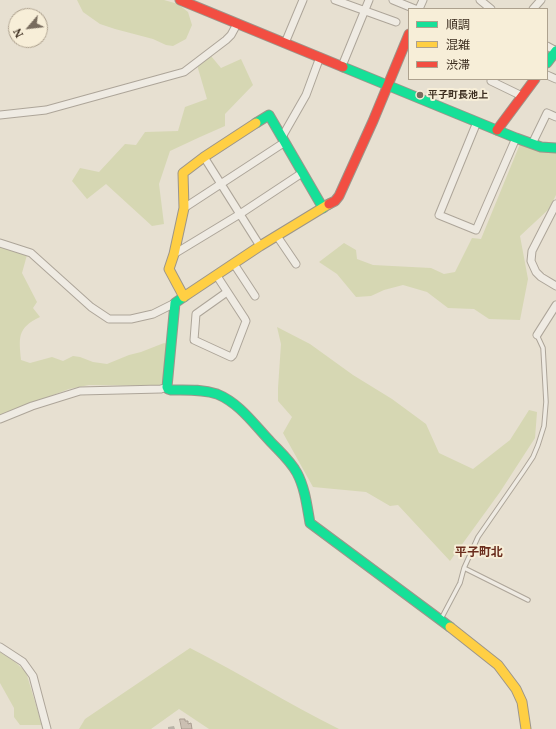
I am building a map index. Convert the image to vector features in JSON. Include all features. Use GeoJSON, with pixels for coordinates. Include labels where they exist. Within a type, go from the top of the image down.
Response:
{"type":"FeatureCollection","features":[{"type":"Feature","properties":{"kind":"street"},"geometry":{"type":"LineString","coordinates":[[180,0],[198,3],[237,24],[516,138],[541,147],[556,148]]}},
{"type":"Feature","properties":{"kind":"street"},"geometry":{"type":"LineString","coordinates":[[285,43],[303,0]]}},
{"type":"Feature","properties":{"kind":"street"},"geometry":{"type":"LineString","coordinates":[[335,0],[396,22]]}},
{"type":"Feature","properties":{"kind":"street"},"geometry":{"type":"LineString","coordinates":[[342,66],[369,0]]}},
{"type":"Feature","properties":{"kind":"street"},"geometry":{"type":"LineString","coordinates":[[393,0],[413,8]]}},
{"type":"Feature","properties":{"kind":"street"},"geometry":{"type":"LineString","coordinates":[[480,0],[490,8]]}},
{"type":"Feature","properties":{"kind":"street"},"geometry":{"type":"LineString","coordinates":[[534,8],[541,0]]}},
{"type":"Feature","properties":{"kind":"street"},"geometry":{"type":"LineString","coordinates":[[0,115],[46,110],[184,72],[226,40],[237,24]]}},
{"type":"Feature","properties":{"kind":"street"},"geometry":{"type":"LineString","coordinates":[[0,243],[31,252],[91,307],[109,319],[131,319],[153,314],[175,303],[260,246],[335,201],[339,196],[408,36]]}},
{"type":"Feature","properties":{"kind":"street"},"geometry":{"type":"LineString","coordinates":[[548,62],[556,51]]}},
{"type":"Feature","properties":{"kind":"street"},"geometry":{"type":"LineString","coordinates":[[184,208],[283,139],[306,95],[320,57]]}},
{"type":"Feature","properties":{"kind":"street"},"geometry":{"type":"LineString","coordinates":[[492,80],[522,96]]}},
{"type":"Feature","properties":{"kind":"street"},"geometry":{"type":"LineString","coordinates":[[497,130],[534,80]]}},
{"type":"Feature","properties":{"kind":"street"},"geometry":{"type":"LineString","coordinates":[[532,144],[546,113],[556,116]]}},
{"type":"Feature","properties":{"kind":"street"},"geometry":{"type":"LineString","coordinates":[[184,297],[169,269],[174,254],[184,208],[183,173],[204,157],[269,115],[323,208]]}},
{"type":"Feature","properties":{"kind":"street"},"geometry":{"type":"LineString","coordinates":[[477,122],[439,215],[476,230],[516,138]]}},
{"type":"Feature","properties":{"kind":"street"},"geometry":{"type":"LineString","coordinates":[[204,157],[260,246]]}},
{"type":"Feature","properties":{"kind":"street"},"geometry":{"type":"LineString","coordinates":[[174,254],[240,214],[302,172]]}},
{"type":"Feature","properties":{"kind":"street"},"geometry":{"type":"LineString","coordinates":[[556,204],[532,251],[531,261],[536,272],[541,277],[556,286]]}},
{"type":"Feature","properties":{"kind":"street"},"geometry":{"type":"LineString","coordinates":[[278,236],[296,264]]}},
{"type":"Feature","properties":{"kind":"street"},"geometry":{"type":"LineString","coordinates":[[234,264],[255,296]]}},
{"type":"Feature","properties":{"kind":"street"},"geometry":{"type":"LineString","coordinates":[[216,276],[227,292],[246,321],[231,357],[194,340],[196,314],[227,292]]}},
{"type":"Feature","properties":{"kind":"street"},"geometry":{"type":"LineString","coordinates":[[167,387],[175,303]]}},
{"type":"Feature","properties":{"kind":"street"},"geometry":{"type":"LineString","coordinates":[[537,335],[556,305]]}},
{"type":"Feature","properties":{"kind":"street"},"geometry":{"type":"LineString","coordinates":[[0,419],[32,406],[80,391],[161,389],[167,387]]}},
{"type":"Feature","properties":{"kind":"street"},"geometry":{"type":"LineString","coordinates":[[167,387],[171,390],[197,390],[217,394],[234,404],[242,411],[283,454],[299,476],[310,523],[498,665],[516,688],[522,702],[526,729]]}},
{"type":"Feature","properties":{"kind":"street"},"geometry":{"type":"LineString","coordinates":[[0,647],[23,662],[33,676],[47,729]]}},
{"type":"Feature","properties":{"kind":"lane"},"geometry":{"type":"LineString","coordinates":[[440,620],[460,583],[464,568],[478,537],[533,457],[538,445],[544,426],[546,402],[543,348],[537,335]]}},
{"type":"Feature","properties":{"kind":"lane"},"geometry":{"type":"LineString","coordinates":[[464,568],[528,600]]}},
{"type":"Feature","properties":{"kind":"green space"},"geometry":{"type":"Polygon","coordinates":[[[77,0],[164,0],[178,4],[188,12],[192,25],[186,39],[173,46],[166,45],[153,39],[100,24],[83,12],[77,0]]]}},
{"type":"Feature","properties":{"kind":"green space"},"geometry":{"type":"Polygon","coordinates":[[[211,56],[221,68],[241,59],[253,85],[225,114],[225,126],[170,151],[159,184],[164,224],[152,226],[106,184],[87,199],[72,181],[80,168],[99,172],[125,144],[136,145],[145,132],[178,131],[185,107],[207,99],[197,65],[211,56]]]}},
{"type":"Feature","properties":{"kind":"green space"},"geometry":{"type":"Polygon","coordinates":[[[520,144],[556,151],[556,195],[549,209],[520,236],[528,279],[520,320],[489,319],[474,309],[448,308],[427,292],[403,285],[384,290],[371,296],[356,297],[337,274],[319,262],[344,243],[356,250],[357,259],[373,265],[431,268],[444,274],[455,272],[472,238],[481,239],[520,144]]]}},
{"type":"Feature","properties":{"kind":"green space"},"geometry":{"type":"Polygon","coordinates":[[[0,246],[27,255],[22,273],[37,302],[33,308],[40,317],[32,321],[23,329],[20,339],[21,360],[30,363],[52,357],[63,361],[73,356],[93,362],[107,364],[164,343],[168,344],[163,381],[160,386],[89,385],[69,389],[0,415],[0,246]]]}},
{"type":"Feature","properties":{"kind":"green space"},"geometry":{"type":"Polygon","coordinates":[[[277,327],[310,344],[353,375],[392,399],[426,424],[439,453],[473,469],[510,440],[529,410],[537,412],[535,438],[500,492],[450,561],[398,505],[390,506],[366,492],[313,487],[283,433],[292,417],[278,401],[281,344],[277,327]]]}},
{"type":"Feature","properties":{"kind":"green space"},"geometry":{"type":"Polygon","coordinates":[[[190,648],[339,729],[209,729],[179,709],[151,729],[79,729],[85,719],[190,648]]]}},
{"type":"Feature","properties":{"kind":"green space"},"geometry":{"type":"Polygon","coordinates":[[[0,652],[15,662],[26,672],[42,725],[20,725],[14,717],[14,708],[0,683],[0,652]]]}},
{"type":"Feature","properties":{"kind":"building"},"geometry":{"type":"Polygon","coordinates":[[[180,719],[185,719],[185,721],[188,721],[188,724],[191,723],[192,729],[182,729],[180,719]]]}},
{"type":"Feature","properties":{"kind":"traffic: fast"},"geometry":{"type":"LineString","coordinates":[[548,62],[556,51]]}},
{"type":"Feature","properties":{"kind":"traffic: fast"},"geometry":{"type":"LineString","coordinates":[[343,67],[516,138],[541,147],[556,148]]}},
{"type":"Feature","properties":{"kind":"traffic: fast"},"geometry":{"type":"LineString","coordinates":[[256,123],[269,115],[323,208]]}},
{"type":"Feature","properties":{"kind":"traffic: fast"},"geometry":{"type":"LineString","coordinates":[[185,296],[175,303],[168,389],[211,392],[225,398],[239,408],[294,468],[304,491],[310,523],[450,627]]}},
{"type":"Feature","properties":{"kind":"traffic: slow"},"geometry":{"type":"LineString","coordinates":[[184,297],[169,269],[174,254],[184,208],[183,173],[204,157],[256,123]]}},
{"type":"Feature","properties":{"kind":"traffic: slow"},"geometry":{"type":"LineString","coordinates":[[185,296],[260,246],[329,204]]}},
{"type":"Feature","properties":{"kind":"traffic: slow"},"geometry":{"type":"LineString","coordinates":[[450,627],[498,665],[516,689],[522,702],[526,729]]}},
{"type":"Feature","properties":{"kind":"traffic: jam"},"geometry":{"type":"LineString","coordinates":[[180,0],[343,67]]}},
{"type":"Feature","properties":{"kind":"traffic: jam"},"geometry":{"type":"LineString","coordinates":[[329,204],[335,201],[339,196],[373,121],[408,36]]}},
{"type":"Feature","properties":{"kind":"traffic: jam"},"geometry":{"type":"LineString","coordinates":[[497,130],[534,80]]}},
{"type":"Feature","properties":{"kind":"place","name":"平子町長池上"},"geometry":{"type":"Point","coordinates":[420,95]}},
{"type":"Feature","properties":{"kind":"district","name":"平子町北"},"geometry":{"type":"Point","coordinates":[479,553]}}]}
